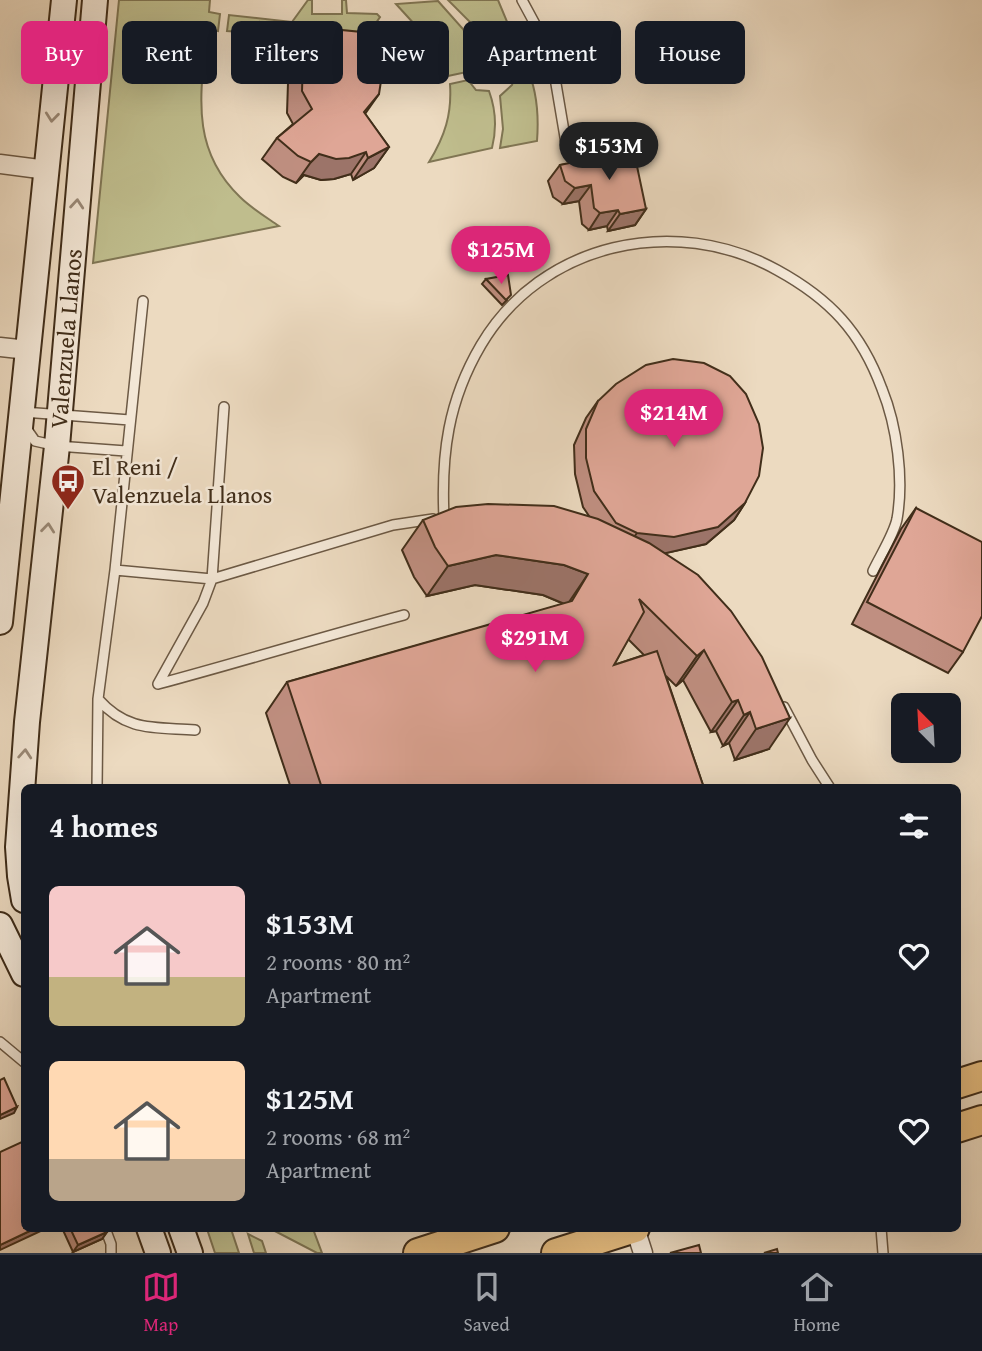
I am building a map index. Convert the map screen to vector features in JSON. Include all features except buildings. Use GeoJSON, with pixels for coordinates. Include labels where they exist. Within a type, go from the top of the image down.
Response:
{"type":"FeatureCollection","features":[{"type":"Feature","properties":{"kind":"main road","name":"Valenzuela Llanos"},"geometry":{"type":"LineString","coordinates":[[0,622],[5,534],[21,416],[64,0]]}},
{"type":"Feature","properties":{"kind":"main road","name":"Valenzuela Llanos"},"geometry":{"type":"LineString","coordinates":[[23,784],[57,446],[95,0]]}},
{"type":"Feature","properties":{"kind":"main road","name":"Valenzuela Llanos"},"geometry":{"type":"LineString","coordinates":[[21,805],[18,847],[21,883]]}},
{"type":"Feature","properties":{"kind":"main road"},"geometry":{"type":"LineString","coordinates":[[2,932],[21,968]]}},
{"type":"Feature","properties":{"kind":"main road"},"geometry":{"type":"LineString","coordinates":[[961,1083],[982,1076]]}},
{"type":"Feature","properties":{"kind":"main road"},"geometry":{"type":"LineString","coordinates":[[961,1127],[982,1120]]}},
{"type":"Feature","properties":{"kind":"main road"},"geometry":{"type":"LineString","coordinates":[[150,1232],[158,1253]]}},
{"type":"Feature","properties":{"kind":"main road"},"geometry":{"type":"LineString","coordinates":[[182,1232],[190,1253]]}},
{"type":"Feature","properties":{"kind":"main road"},"geometry":{"type":"LineString","coordinates":[[418,1253],[483,1232]]}},
{"type":"Feature","properties":{"kind":"main road"},"geometry":{"type":"LineString","coordinates":[[556,1253],[622,1232]]}},
{"type":"Feature","properties":{"kind":"street"},"geometry":{"type":"LineString","coordinates":[[0,164],[47,170]]}},
{"type":"Feature","properties":{"kind":"street"},"geometry":{"type":"LineString","coordinates":[[0,347],[28,350]]}},
{"type":"Feature","properties":{"kind":"street"},"geometry":{"type":"LineString","coordinates":[[636,1232],[643,1253]]}},
{"type":"Feature","properties":{"kind":"lane"},"geometry":{"type":"LineString","coordinates":[[522,0],[542,37],[554,72],[566,143]]}},
{"type":"Feature","properties":{"kind":"lane"},"geometry":{"type":"LineString","coordinates":[[444,518],[443,455],[449,423],[480,346],[501,316],[545,279],[592,254],[624,245],[662,240],[705,242],[748,255],[796,280],[840,316],[855,333],[872,360],[894,426],[899,494],[897,521],[873,571]]}},
{"type":"Feature","properties":{"kind":"lane"},"geometry":{"type":"LineString","coordinates":[[97,784],[98,699],[115,570],[143,301]]}},
{"type":"Feature","properties":{"kind":"lane"},"geometry":{"type":"LineString","coordinates":[[225,407],[212,579],[203,603],[158,684],[404,615]]}},
{"type":"Feature","properties":{"kind":"lane"},"geometry":{"type":"LineString","coordinates":[[21,416],[130,420]]}},
{"type":"Feature","properties":{"kind":"lane"},"geometry":{"type":"LineString","coordinates":[[21,416],[36,441],[57,446],[126,451]]}},
{"type":"Feature","properties":{"kind":"lane"},"geometry":{"type":"LineString","coordinates":[[115,570],[212,579],[393,525],[455,518]]}},
{"type":"Feature","properties":{"kind":"lane"},"geometry":{"type":"LineString","coordinates":[[776,696],[827,784]]}},
{"type":"Feature","properties":{"kind":"lane"},"geometry":{"type":"LineString","coordinates":[[98,699],[110,712],[134,725],[195,730]]}},
{"type":"Feature","properties":{"kind":"lane"},"geometry":{"type":"LineString","coordinates":[[0,1042],[21,1060]]}},
{"type":"Feature","properties":{"kind":"lane"},"geometry":{"type":"LineString","coordinates":[[106,1232],[111,1253]]}},
{"type":"Feature","properties":{"kind":"lane"},"geometry":{"type":"LineString","coordinates":[[881,1232],[883,1253]]}},
{"type":"Feature","properties":{"kind":"shaded area"},"geometry":{"type":"Polygon","coordinates":[[[119,0],[210,0],[209,12],[220,14],[218,31],[217,21],[122,21],[122,84],[202,84],[202,118],[212,159],[244,201],[279,226],[93,263],[119,0]]]}},
{"type":"Feature","properties":{"kind":"shaded area"},"geometry":{"type":"Polygon","coordinates":[[[308,0],[312,0],[312,14],[342,14],[342,0],[346,0],[347,13],[377,14],[380,17],[377,21],[357,21],[356,52],[343,50],[343,21],[293,21],[308,0]]]}},
{"type":"Feature","properties":{"kind":"shaded area"},"geometry":{"type":"Polygon","coordinates":[[[448,0],[498,0],[507,21],[469,21],[448,0]]]}},
{"type":"Feature","properties":{"kind":"shaded area"},"geometry":{"type":"Polygon","coordinates":[[[438,1],[463,29],[463,73],[449,76],[449,21],[412,21],[396,4],[438,1]]]}},
{"type":"Feature","properties":{"kind":"shaded area"},"geometry":{"type":"Polygon","coordinates":[[[229,15],[283,21],[231,21],[231,31],[227,31],[229,15]]]}},
{"type":"Feature","properties":{"kind":"shaded area"},"geometry":{"type":"Polygon","coordinates":[[[463,81],[463,84],[471,84],[476,90],[489,91],[495,119],[492,148],[429,162],[446,124],[450,84],[463,81]]]}},
{"type":"Feature","properties":{"kind":"shaded area"},"geometry":{"type":"Polygon","coordinates":[[[533,84],[538,122],[537,141],[500,148],[503,129],[500,96],[512,85],[533,84]]]}},
{"type":"Feature","properties":{"kind":"shaded area"},"geometry":{"type":"Polygon","coordinates":[[[208,1232],[232,1232],[239,1253],[215,1253],[208,1232]]]}},
{"type":"Feature","properties":{"kind":"shaded area"},"geometry":{"type":"Polygon","coordinates":[[[277,1232],[314,1232],[322,1253],[317,1253],[277,1232]]]}},
{"type":"Feature","properties":{"kind":"shaded area"},"geometry":{"type":"Polygon","coordinates":[[[248,1234],[262,1241],[266,1253],[254,1253],[248,1234]]]}},
{"type":"Feature","properties":{"kind":"place","name":"El Reni / Valenzuela Llanos"},"geometry":{"type":"Point","coordinates":[68,511]}}]}
